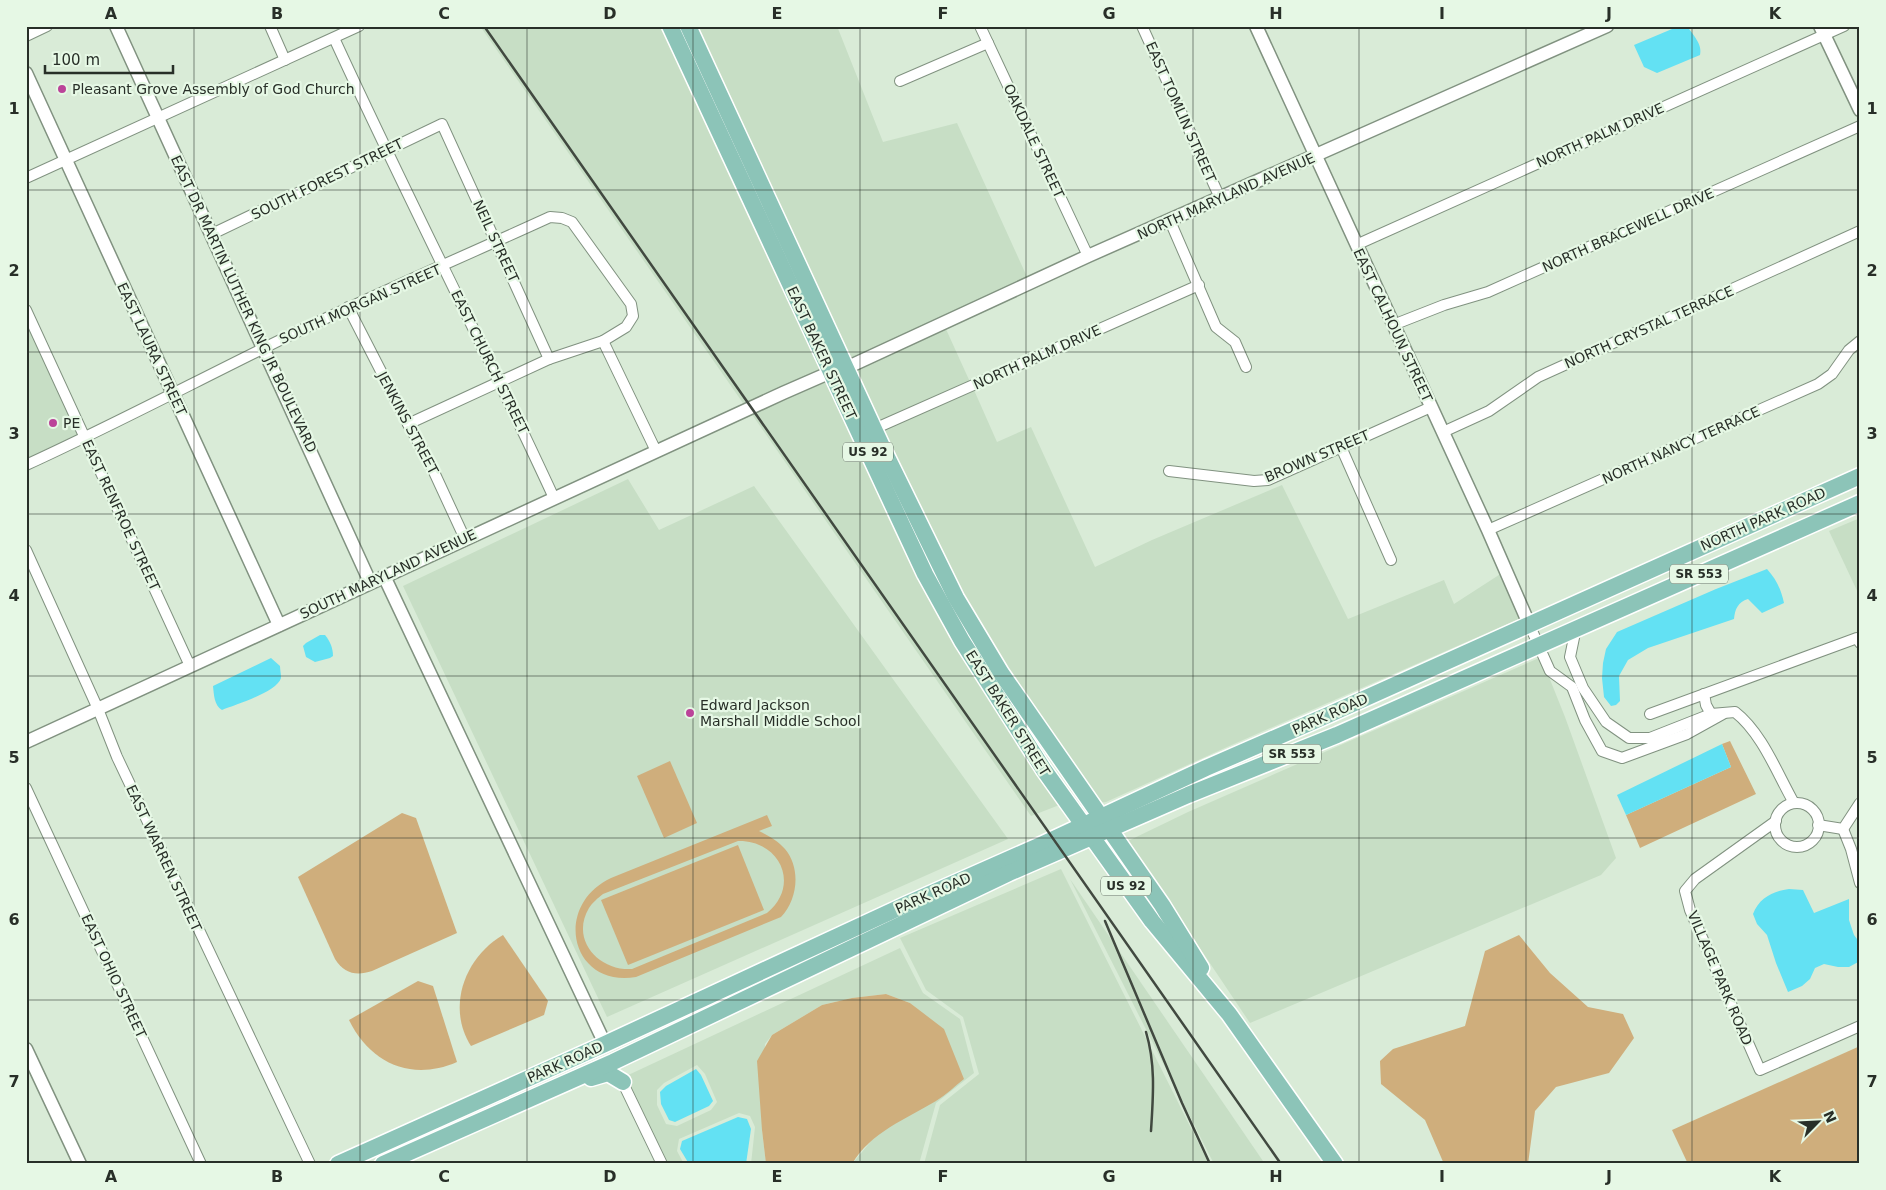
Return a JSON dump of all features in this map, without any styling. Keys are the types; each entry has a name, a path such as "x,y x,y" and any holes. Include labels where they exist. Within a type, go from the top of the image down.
{"main road":[{"name":"EAST BAKER STREET","path":"670,26 725,125 838,370 925,574 962,641 1002,702 1029,748 1096,826"},
{"name":"EAST BAKER STREET","path":"688,26 725,125"},
{"name":"EAST BAKER STREET","path":"838,370 874,429 936,558 975,632 1028,712 1096,826"},
{"name":"NORTH PARK ROAD","path":"1529,624 1860,476"},
{"name":"NORTH PARK ROAD","path":"1538,645 1860,502"},
{"name":"PARK ROAD","path":"383,1164 613,1062 1009,873 1206,768 1529,624"},
{"name":"PARK ROAD","path":"338,1164 605,1044 896,909 1096,826 1188,795 1337,735 1538,645"},
{"name":"US 92","path":"1096,826 1162,905 1229,1014 1335,1164"},
{"path":"613,1062 629,1040 683,1016 719,997 728,987"},
{"path":"498,1113 526,1094 597,1057 605,1044"},
{"path":"498,1113 526,1105 594,1076 608,1073 623,1082"}],"street":[{"path":"26,36 47,26"},
{"name":"EAST DR MARTIN LUTHER KING JR BOULEVARD","path":"116,26 370,582"},
{"path":"270,26 285,60"},
{"path":"26,178 359,26"},
{"name":"OAKDALE STREET","path":"980,26 1088,256"},
{"name":"EAST TOMLIN STREET","path":"1142,26 1220,198"},
{"name":"EAST CALHOUN STREET","path":"1256,26 1432,407 1529,624"},
{"name":"NORTH MARYLAND AVENUE","path":"752,408 1088,256 1607,26"},
{"name":"NORTH PALM DRIVE","path":"1356,244 1822,31 1844,26"},
{"path":"1822,31 1860,110"},
{"name":"EAST CHURCH STREET","path":"334,38 386,151 523,428 554,498"},
{"path":"900,81 988,43"},
{"name":"EAST LAURA STREET","path":"26,73 279,625"},
{"name":"SOUTH FOREST STREET","path":"212,234 442,124"},
{"name":"NEIL STREET","path":"442,124 549,359"},
{"name":"NORTH BRACEWELL DRIVE","path":"1393,325 1444,304 1488,292 1860,126"},
{"name":"SOUTH MORGAN STREET","path":"26,465 173,395 348,307 550,217 562,218 572,222 630,304 633,316 626,327 603,340"},
{"path":"1170,221 1216,327 1235,342 1246,367"},
{"name":"NORTH CRYSTAL TERRACE","path":"1443,432 1489,411 1538,377 1860,231"},
{"name":"NORTH PALM DRIVE","path":"874,429 1199,285"},
{"name":"JENKINS STREET","path":"348,307 428,459 465,539"},
{"name":"EAST RENFROE STREET","path":"26,310 190,666"},
{"path":"408,424 549,359 603,340 656,451"},
{"name":"NORTH NANCY TERRACE","path":"1488,530 1818,384 1832,374 1849,350 1860,341"},
{"name":"BROWN STREET","path":"1169,471 1254,482 1268,480 1432,407"},
{"name":"SOUTH MARYLAND AVENUE","path":"26,742 370,582 752,408"},
{"path":"1341,447 1391,560"},
{"name":"EAST WARREN STREET","path":"26,550 98,709 116,758 310,1164"},
{"path":"384,576 662,1164"},
{"path":"1529,624 1550,671 1576,685 1605,721 1629,738 1650,738 1711,714 1735,712 1745,720 1757,735 1794,803 1806,805 1816,815 1818,826 1816,835 1811,841 1798,846 1791,846 1780,838 1776,832 1776,821"},
{"path":"1576,628 1570,657 1585,720 1602,751 1622,758 1687,734 1709,724 1725,713"},
{"path":"1650,714 1857,638 1860,644"},
{"path":"1704,694 1706,705 1711,714"},
{"path":"1591,731 1605,721"},
{"path":"1645,738 1649,749"},
{"name":"EAST OHIO STREET","path":"26,788 201,1164"},
{"name":"VILLAGE PARK ROAD","path":"1794,803 1785,806 1780,811 1776,821 1695,879 1685,891 1690,910 1760,1070 1860,1026"},
{"path":"1843,829 1860,803"},
{"path":"1818,826 1843,829"},
{"path":"1843,829 1851,849 1860,883"},
{"path":"26,1049 80,1164"}],"shaded area":[{"path":"480,26 665,26 825,370 745,406"},
{"path":"693,26 837,26 883,142 957,123 1028,279 849,362"},
{"path":"26,310 85,437 26,465"},
{"path":"945,327 970,382 877,423 852,369"},
{"path":"828,378 876,479 1062,804 1031,816 751,413"},
{"path":"974,390 997,442 1031,427 1095,567 1152,540 1282,485 1348,619 1444,580 1454,604 1502,573 1521,618 1106,802 1098,803 980,630 881,431"},
{"name":"Edward Jackson Marshall Middle School","path":"628,479 659,530 754,486 1008,839 607,1017 403,586"},
{"path":"1860,518 1860,597 1829,531"},
{"path":"1539,658 1565,717 1616,858 1601,875 1250,1023 1128,841 1188,812"},
{"path":"1730,741 1756,794 1640,848 1626,815 1731,767 1722,744"},
{"path":"670,761 697,823 664,838 637,776"},
{"path":"402,813 416,818 457,933 372,971 356,973 347,971 335,959 298,877"},
{"path":"767,815 772,826 759,831 785,849 794,865 795,883 791,901 781,917 636,977 614,977 596,970 584,958 577,942 576,925 581,907 592,891 611,878","holes":["738,841 753,843 765,848 775,856 781,866 784,878 783,890 777,902 767,913 632,969 609,965 591,951 583,931 584,920 590,906 603,894"]},
{"path":"738,845 764,910 628,965 601,900"},
{"path":"1061,869 1209,1164 924,1164 940,1105 979,1074 963,1017 926,990 900,938"},
{"path":"1070,879 1265,1164 1214,1164"},
{"path":"503,935 548,1001 544,1015 471,1046 464,1031 460,1015 463,984 478,956"},
{"path":"1519,935 1550,973 1588,1007 1623,1014 1634,1038 1609,1073 1556,1087 1535,1111 1528,1164 1444,1164 1425,1120 1381,1084 1380,1061 1393,1049 1465,1026 1485,951"},
{"path":"900,948 923,993 960,1019 974,1073 936,1103 919,1164 852,1164 877,1134 937,1100 924,1015 910,1003 886,994 852,998 822,1005 772,1035 765,1044 762,1130 766,1164 751,1164 755,1127 750,1116 739,1113 679,1139 677,1151 684,1164 658,1164 649,1149 624,1088 624,1077","holes":["697,1065 705,1074 717,1102 711,1110 677,1126 666,1124 657,1105 657,1090 664,1083"]},
{"path":"418,981 433,986 457,1062 440,1068 424,1070 408,1069 394,1065 368,1048 349,1020"},
{"path":"886,994 910,1003 944,1029 964,1079 940,1099 901,1120 879,1135 869,1143 852,1164 766,1164 757,1061 772,1035 822,1005 852,998"},
{"path":"1860,1046 1860,1164 1688,1164 1672,1130"}],"water":[{"path":"1687,26 1699,43 1700,55 1657,73 1644,67 1634,45 1672,29"},
{"path":"1767,569 1778,584 1784,603 1762,613 1748,599 1738,606 1734,619 1648,648 1628,660 1619,676 1620,701 1616,705 1611,706 1604,697 1603,663 1606,649 1617,632"},
{"path":"320,635 325,635 332,647 333,656 315,662 306,657 303,646"},
{"path":"271,658 280,666 281,678 278,683 255,697 222,710 219,708 215,700 213,686"},
{"path":"1722,744 1731,767 1626,815 1617,795"},
{"path":"1789,889 1803,890 1814,913 1849,899 1849,920 1854,935 1860,943 1860,961 1849,967 1824,964 1815,968 1810,979 1802,986 1788,992 1767,935 1757,924 1753,914 1767,896"},
{"path":"696,1069 701,1075 713,1101 709,1106 675,1122 669,1120 661,1104 660,1092 666,1086"},
{"path":"738,1117 747,1119 751,1129 746,1164 689,1164 680,1149 682,1141"}],"railway":[{"path":"484,26 1281,1164"},
{"path":"1105,921 1182,1103 1210,1164"},
{"path":"1146,1032 1153,1069 1151,1131"}],"place":[{"name":"Pleasant Grove Assembly of God Church","path":"62,89"},
{"name":"PE","path":"53,423"},
{"name":"Edward Jackson Marshall Middle School","path":"690,713"}]}
